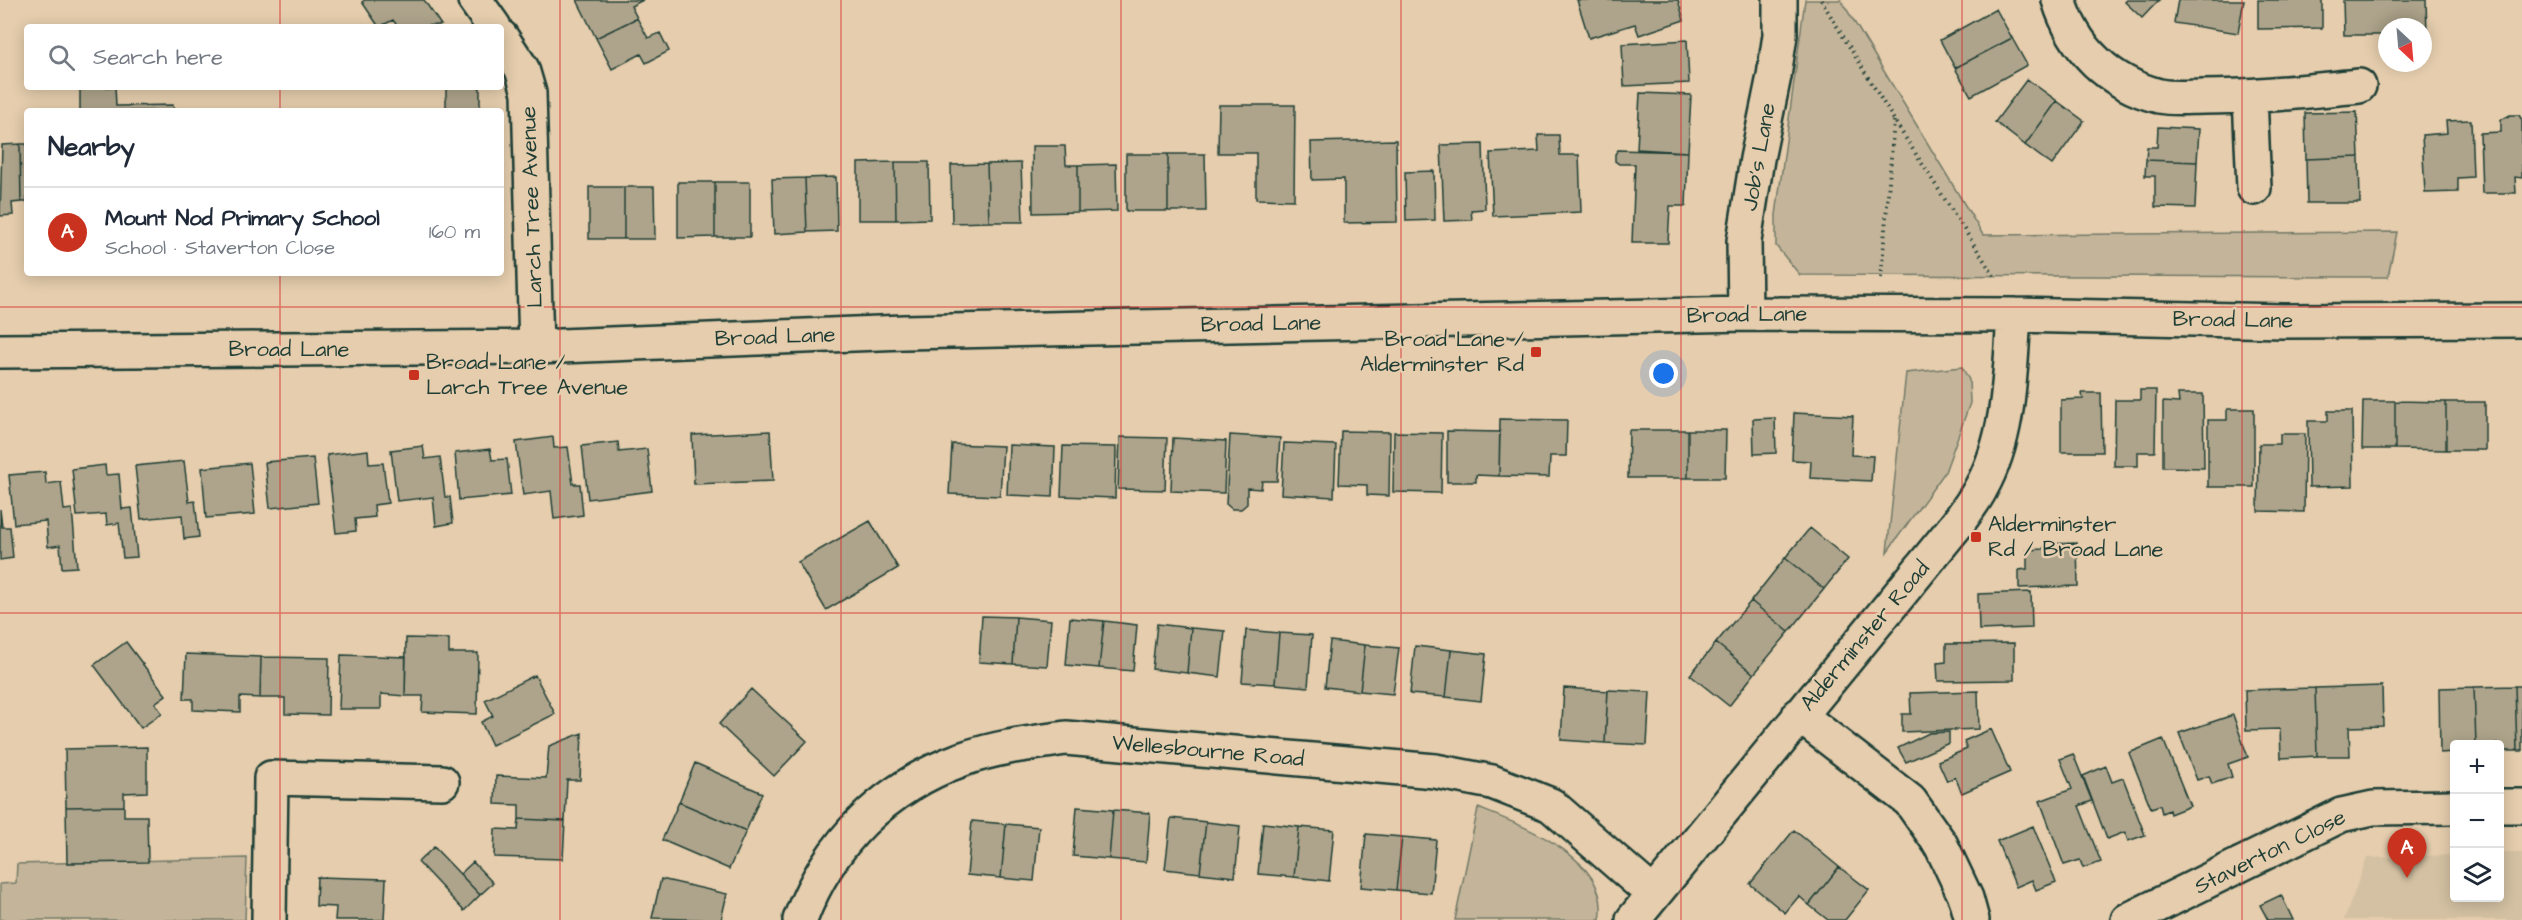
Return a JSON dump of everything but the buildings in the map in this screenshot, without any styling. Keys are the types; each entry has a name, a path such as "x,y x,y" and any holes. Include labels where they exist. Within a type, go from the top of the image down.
{"street":[{"path":"475,0 492,24"},
{"name":"Job's Lane","path":"1745,314 1744,241 1776,66 1780,35 1780,0"},
{"path":"2059,0 2075,39 2096,65 2126,84 2161,97 2250,97 2359,86"},
{"name":"Larch Tree Avenue","path":"504,42 522,69 529,93 536,347"},
{"path":"2250,97 2254,188"},
{"name":"Broad Lane","path":"0,351 536,347 904,332 1745,314 2014,315 2283,321 2522,320"},
{"name":"Alderminster Road","path":"1633,920 1958,523 1982,487 1996,452 2009,399 2014,315"},
{"path":"1799,715 1910,801 1941,845 1966,898 1972,920"},
{"name":"Wellesbourne Road","path":"800,920 818,877 839,845 875,809 915,780 964,759 1013,746 1066,738 1434,771 1492,782 1551,805 1653,894"},
{"path":"269,920 271,778 442,782"},
{"path":"2504,806 2522,806"},
{"name":"Staverton Close","path":"2128,920 2341,815 2373,808 2450,807"}],"path":[{"path":"1821,0 1894,120 2002,287 2014,315"},
{"path":"1880,314 1894,120"}],"shaded area":[{"path":"1805,0 1841,0 1983,235 2397,232 2388,277 1800,275 1776,246 1776,215"},
{"path":"1962,367 1969,380 1970,403 1945,472 1887,552 1906,373"},
{"path":"1478,808 1540,835 1579,862 1592,879 1600,898 1600,920 1455,920"},
{"path":"2504,853 2522,853 2522,920 2344,920 2367,858 2450,855 2450,902 2504,902"},
{"path":"247,858 245,920 0,920 0,884 16,883 17,864"}],"place":[{"name":"Broad Lane / Alderminster Rd","path":"1536,352"},
{"name":"Broad Lane / Larch Tree Avenue","path":"414,375"},
{"name":"Alderminster Rd / Broad Lane","path":"1976,537"},
{"name":"Mount Nod Primary School","path":"2407,878"}]}
